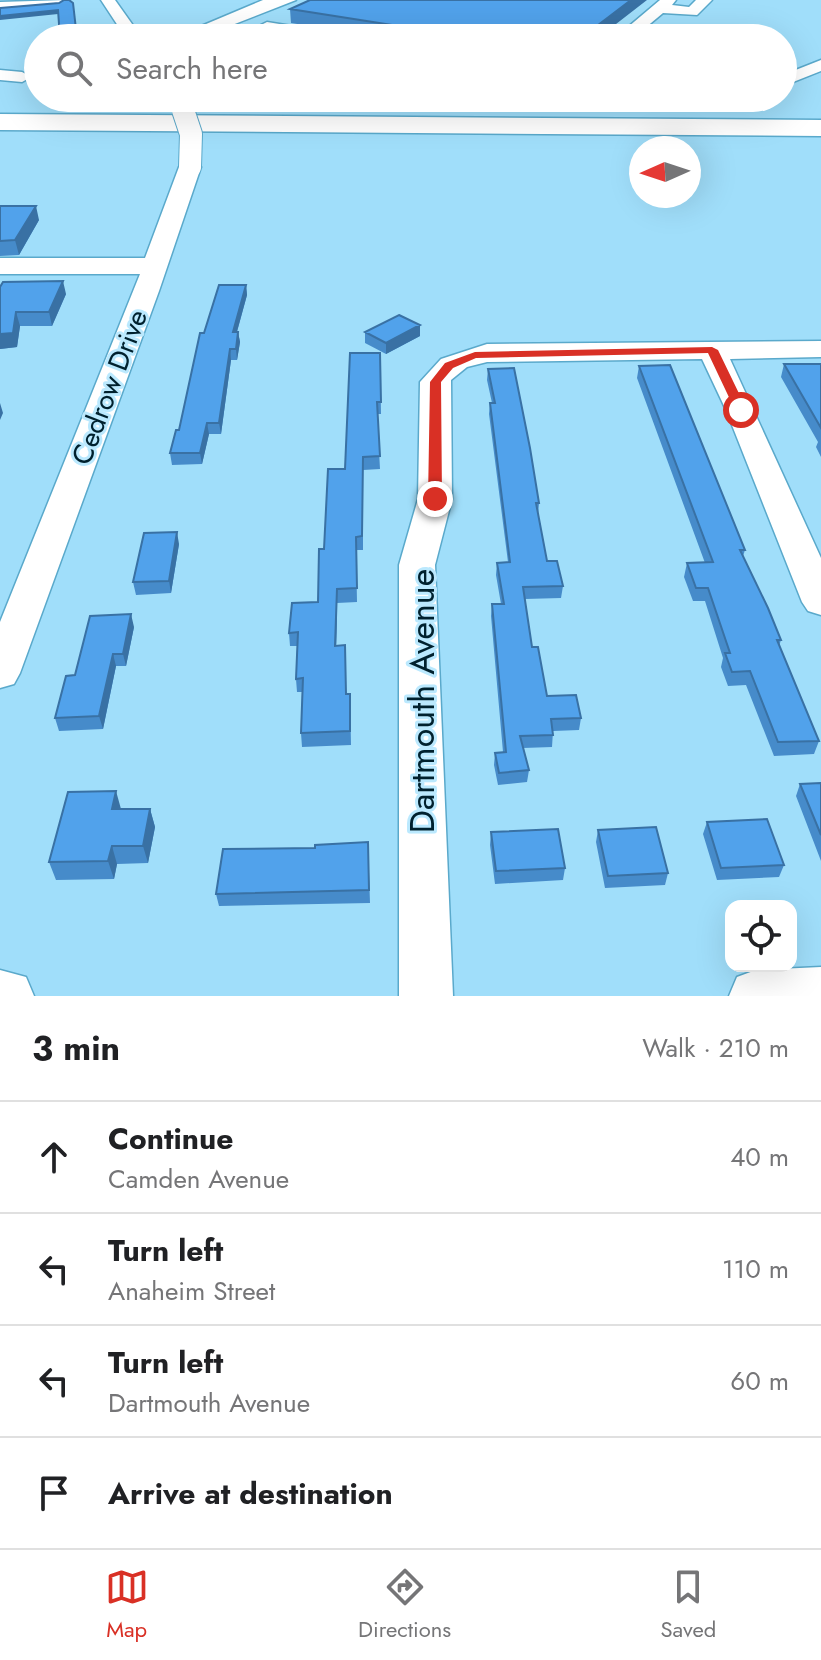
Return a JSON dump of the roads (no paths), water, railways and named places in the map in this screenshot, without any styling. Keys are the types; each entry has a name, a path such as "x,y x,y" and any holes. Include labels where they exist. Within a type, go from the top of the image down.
{"highway":[{"path":"0,122 821,128"},
{"path":"0,148 516,151"},
{"path":"563,152 594,152"},
{"path":"701,153 821,154"}],"street":[{"path":"0,6 59,0"},
{"path":"108,0 124,24"},
{"path":"219,24 269,3 289,0"},
{"path":"640,24 665,4 692,12 705,0"},
{"path":"797,75 821,65"},
{"path":"0,75 22,77"},
{"name":"Cedrow Drive","path":"0,673 190,167 191,134 182,112"},
{"path":"0,266 155,266"},
{"path":"821,349 712,350 741,410 821,602"},
{"name":"Dartmouth Avenue","path":"426,996 417,565 435,499 435,382 449,365 487,353 712,350"},
{"path":"756,996 821,993"},
{"path":"0,996 7,996"}]}
